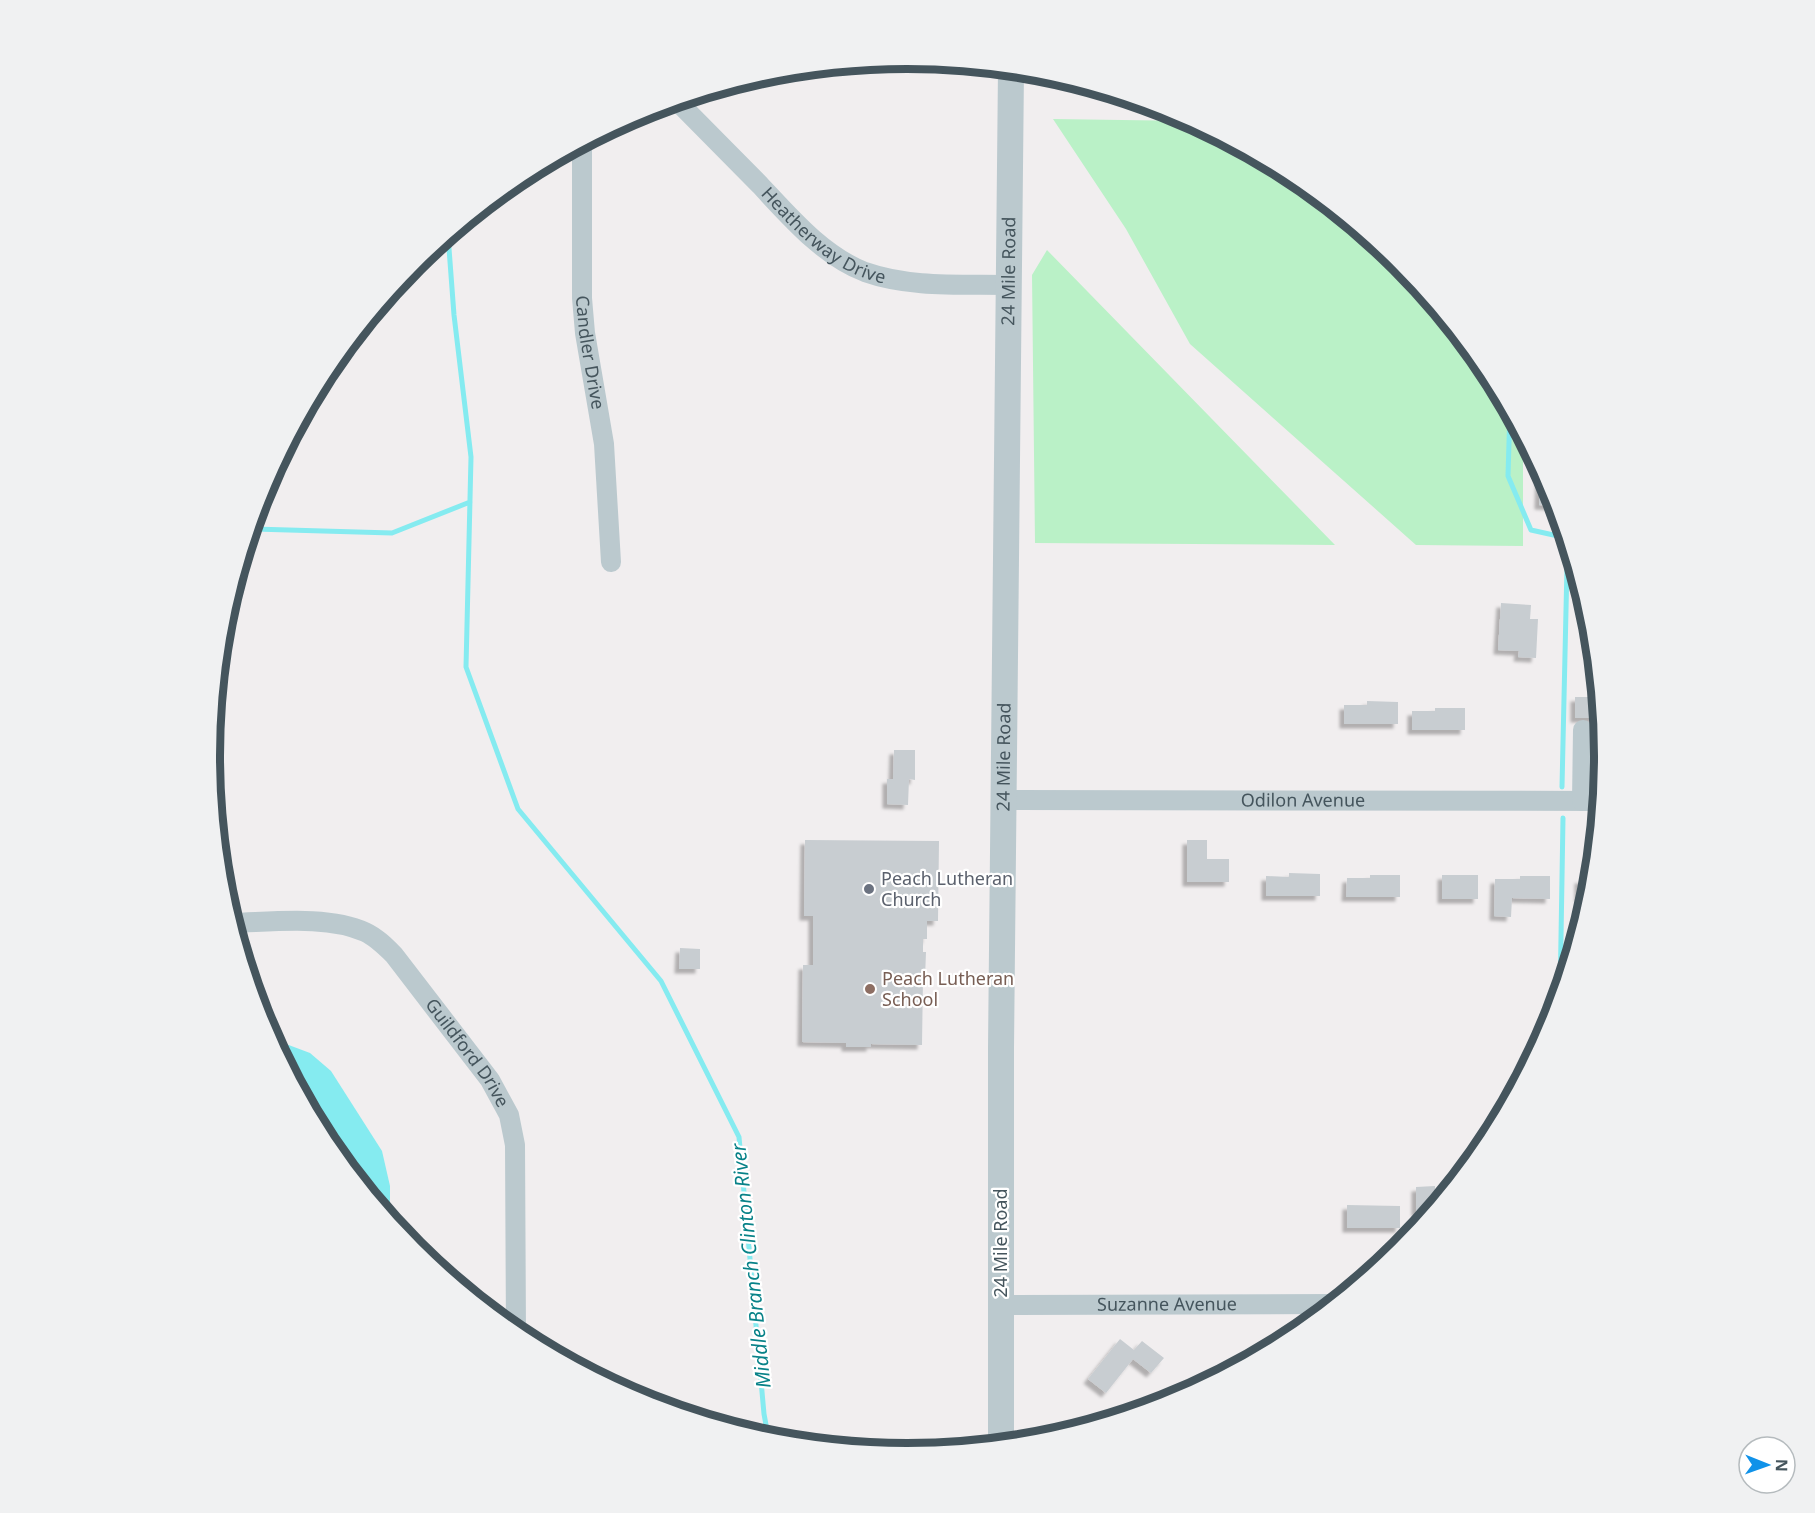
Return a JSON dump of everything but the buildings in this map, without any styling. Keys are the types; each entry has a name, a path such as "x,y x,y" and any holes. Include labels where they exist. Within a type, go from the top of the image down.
{"street":[{"name":"24 Mile Road","path":"1002,1437 1001,1305 1011,77"},
{"name":"Heatherway Drive","path":"683,106 800,227 851,266 874,275 921,283 1010,285"},
{"name":"Candler Drive","path":"582,151 582,298 585,333 604,444 611,562"},
{"path":"1583,730 1592,801"},
{"name":"Odilon Avenue","path":"1005,800 1592,801"},
{"name":"Guildford Drive","path":"240,923 316,922 352,927 366,932 394,955 490,1080 509,1115 515,1145 516,1321"},
{"name":"Suzanne Avenue","path":"1001,1305 1323,1304"}],"green space":[{"path":"1053,119 1170,121 1251,161 1326,211 1394,270 1424,303 1453,338 1503,413 1523,450 1523,546 1416,545 1190,344 1126,229"},
{"path":"1047,250 1335,545 1035,543 1032,275"}],"water":[{"path":"283,1045 310,1053 331,1071 382,1151 390,1186 390,1209 336,1138 312,1100"}],"waterway":[{"name":"Middle Branch Clinton River","path":"449,245 454,315 471,457 466,667 518,809 661,981 739,1137 767,1430"},
{"path":"1510,425 1508,476 1531,530 1559,536"},
{"path":"259,529 392,533 470,502"},
{"path":"1562,787 1568,565"},
{"path":"1560,972 1563,818"}],"place":[{"name":"Peach Lutheran Church","path":"869,889"},
{"name":"Peach Lutheran School","path":"870,989"}]}
